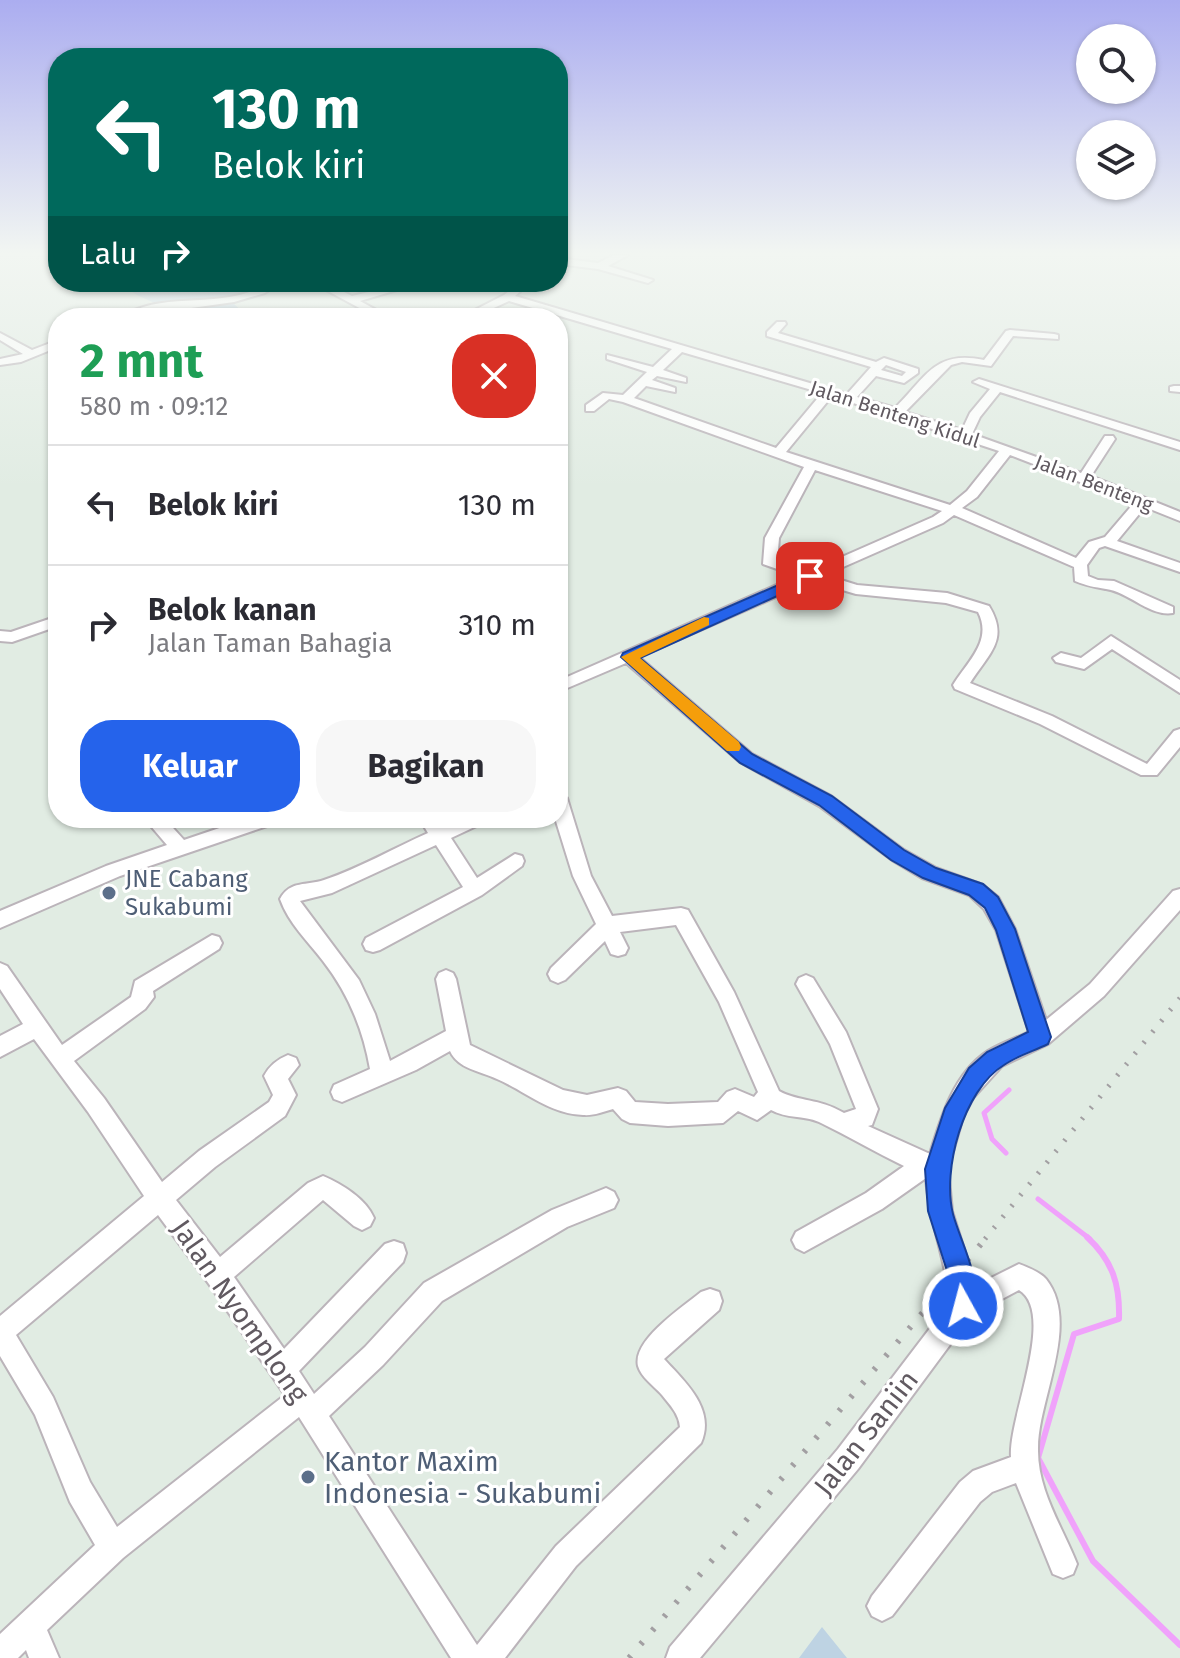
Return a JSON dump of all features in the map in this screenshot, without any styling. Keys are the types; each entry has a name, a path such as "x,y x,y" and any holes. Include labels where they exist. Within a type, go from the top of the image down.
{"street":[{"name":"Jalan Benteng Kidul","path":"627,332 1007,450"},
{"path":"773,332 845,356 882,363 849,399"},
{"path":"803,343 815,332"},
{"path":"896,414 947,362 962,359 987,364 1010,333 1054,337"},
{"path":"0,336 32,354"},
{"path":"845,356 857,343"},
{"path":"0,362 48,347"},
{"path":"626,399 679,348"},
{"path":"611,357 682,380"},
{"path":"643,381 671,390"},
{"path":"979,382 1180,446"},
{"path":"965,436 974,416 997,388"},
{"path":"778,453 829,393"},
{"path":"590,408 607,395 626,399 811,465 954,509 1031,546 1079,563"},
{"path":"1084,478 1109,439"},
{"path":"568,683 938,520 987,479 1007,450"},
{"name":"Jalan Benteng","path":"1007,450 1180,517"},
{"path":"811,465 772,538 768,561 772,565 856,589 947,598 984,609 992,630 991,641 962,686 1046,720 1147,771 1151,771 1180,735"},
{"path":"1107,542 1143,501"},
{"path":"1079,563 1094,545 1107,542 1180,568"},
{"path":"1079,563 1083,579 1096,585 1109,584 1168,610"},
{"path":"0,636 12,637 48,624"},
{"path":"1061,658 1084,664 1111,641 1180,688"},
{"path":"629,657 746,758 825,801 898,855 929,873 976,890 991,903 1005,929 1041,1037"},
{"path":"162,828 182,850"},
{"path":"0,920 113,871 241,828"},
{"path":"435,828 475,890"},
{"path":"382,1075 378,1048 365,1012 334,959 290,899 297,892 325,888 457,828"},
{"path":"567,828 582,876 618,948"},
{"path":"373,944 475,890 515,861"},
{"path":"1063,1564 1034,1504 1025,1466 1025,1427 1048,1324 1045,1305 1031,1282 1019,1276 963,1306 959,1271 940,1211 932,1167 953,1115 977,1075 994,1059 1041,1037 1097,990 1180,897"},
{"path":"558,974 608,925 681,916 727,998 771,1098 787,1107 814,1109 932,1167"},
{"path":"59,1059 138,1003 144,997 142,987 212,943"},
{"path":"446,979 460,1050 472,1061 511,1075 539,1092 566,1102 598,1106 618,1098 630,1112 698,1114 723,1112 735,1099 757,1109 771,1098"},
{"path":"806,984 839,1039 867,1109 864,1117 843,1124"},
{"name":"Jalan Nyomplong","path":"4,985 96,1105 218,1275 307,1406 468,1658"},
{"path":"0,1047 37,1027"},
{"path":"342,1092 456,1036"},
{"path":"113,1548 80,1492 44,1406 0,1332 160,1197 277,1109 285,1095 275,1076 288,1065"},
{"path":"804,1240 932,1167"},
{"path":"218,1275 323,1188 362,1218"},
{"path":"0,1654 113,1548 374,1356 433,1292 560,1218 606,1200"},
{"path":"282,1370 394,1253"},
{"path":"486,1658 566,1556 692,1434 695,1427 692,1415 649,1358 652,1351 710,1301"},
{"name":"Jalan Saniin","path":"681,1658 848,1459 963,1306"},
{"path":"882,1606 970,1492 983,1481 1025,1466"},
{"path":"31,1628 44,1658"}],"shaded area":[{"path":"822,1627 847,1658 799,1658"}],"waterway":[{"path":"1006,1153 992,1139 984,1113 1009,1090"},
{"path":"1038,1199 1090,1239"},
{"path":"1087,1237 1103,1255 1113,1274 1119,1319 1074,1334 1038,1458 1093,1561 1180,1645"}],"railway":[{"path":"985,1239 1180,998"},
{"path":"629,1658 987,1237"}],"slow traffic":[{"path":"704,622 629,657 733,747"}],"place":[{"name":"JNE Cabang Sukabumi","path":"109,893"},
{"name":"Kantor Maxim Indonesia - Sukabumi","path":"308,1477"}],"route":[{"path":"810,576 629,657 746,758 825,801 898,855 929,873 976,890 991,903 1005,929 1041,1037 994,1059 977,1075 953,1115 937,1169 940,1211 959,1271 963,1306"}]}
